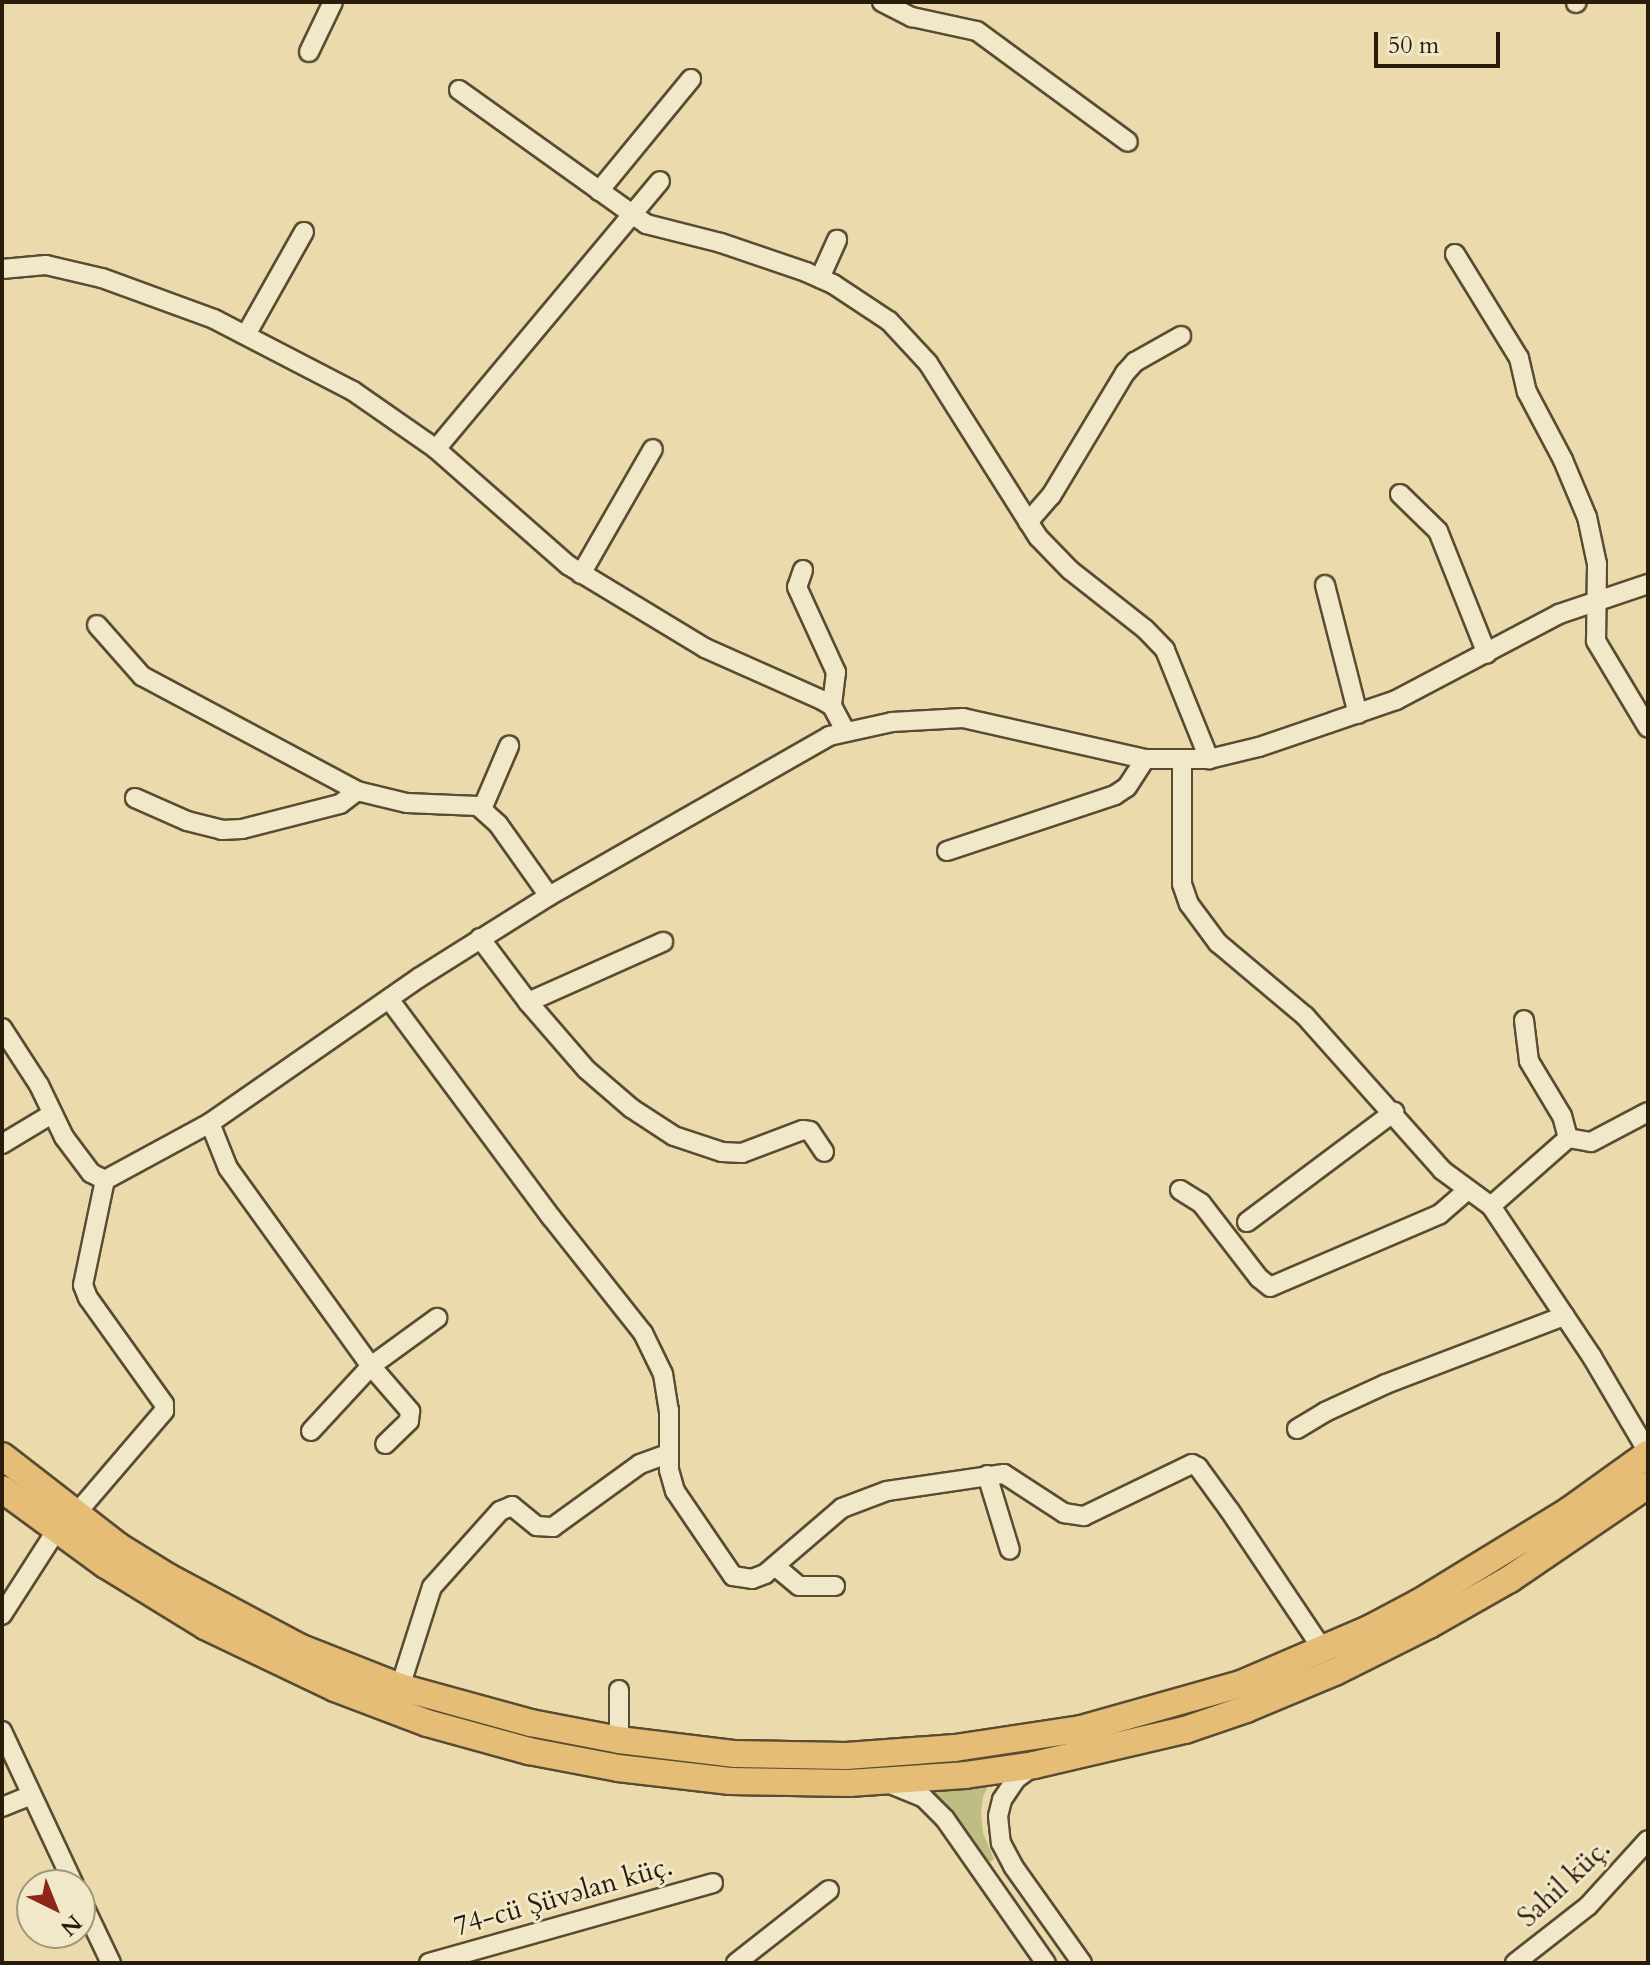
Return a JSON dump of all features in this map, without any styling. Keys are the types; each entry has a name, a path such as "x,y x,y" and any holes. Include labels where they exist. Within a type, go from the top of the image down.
{"main road":[{"path":"2,1489 118,1546 217,1605 311,1652 400,1687 531,1723 619,1740 751,1754 883,1755 955,1748 1081,1729 1241,1684 1323,1650 1420,1602 1499,1556 1648,1453"},
{"path":"2,1456 66,1523 155,1597 205,1626 335,1688 427,1723 529,1751 618,1768 730,1781 884,1782 1034,1765 1185,1730 1335,1672 1429,1625 1510,1579 1648,1485"}],"street":[{"path":"309,52 333,2"},
{"path":"882,2 912,17 977,31 1128,142"},
{"path":"599,191 691,79"},
{"path":"459,90 631,215 660,229 721,243 820,278 889,321 915,347 1028,522 1062,562 1145,629 1165,650 1209,759"},
{"path":"436,449 660,181"},
{"path":"247,333 304,232"},
{"path":"820,278 837,240"},
{"path":"1455,254 1519,358 1527,392 1563,460 1587,517 1597,564 1596,641 1648,728"},
{"path":"2,269 29,265 67,269 247,333 353,391 436,449 581,574 705,648 832,706"},
{"path":"1028,522 1051,496 1125,373 1135,362 1181,336"},
{"path":"581,574 653,449"},
{"path":"1400,494 1438,531 1487,654"},
{"path":"803,570 797,587 836,672 832,706 845,730"},
{"path":"2,1615 66,1523 164,1411 164,1404 88,1298 83,1285 105,1180 210,1123 480,938 808,746 845,730 892,722 963,718 1145,759 1209,759 1259,747 1358,714 1434,682 1540,623 1648,584"},
{"path":"1325,585 1358,714"},
{"path":"97,625 142,676 357,791 407,803 468,805 482,809 498,824 549,896"},
{"path":"482,809 509,746"},
{"path":"947,851 1115,795 1127,787 1145,759"},
{"path":"1182,761 1182,884 1189,904 1210,935 1305,1016 1394,1112 1442,1170 1491,1206 1564,1316 1648,1453"},
{"path":"135,798 187,821 222,830 242,829 340,804 357,791"},
{"path":"480,938 528,1002 587,1070 631,1108 674,1136 722,1152 742,1153 803,1130 810,1131 824,1152"},
{"path":"528,1002 663,942"},
{"path":"389,999 498,1148 643,1333 663,1374 669,1410 668,1454 675,1491 723,1566 742,1579 765,1574 828,1518 856,1501 887,1491 987,1475 1013,1477 1064,1513 1084,1516 1114,1504 1185,1466 1198,1467 1323,1650"},
{"path":"1524,1020 1529,1061 1562,1116 1568,1138"},
{"path":"2,1028 39,1085 52,1114 84,1165 105,1180"},
{"path":"1247,1222 1394,1112"},
{"path":"1568,1138 1591,1142 1648,1112"},
{"path":"2,1144 52,1114"},
{"path":"210,1123 228,1168 371,1366 411,1416 385,1444"},
{"path":"1491,1206 1568,1138"},
{"path":"1180,1190 1201,1203 1259,1278 1270,1287 1440,1214 1468,1190"},
{"path":"1297,1429 1325,1412 1386,1384 1564,1316"},
{"path":"311,1431 371,1366 437,1318"},
{"path":"400,1687 432,1587 500,1511 512,1506 537,1526 553,1527 640,1464 668,1454"},
{"path":"987,1475 1010,1550"},
{"path":"775,1566 799,1586 835,1586"},
{"path":"619,1690 619,1740"},
{"path":"2,1731 66,1869"},
{"path":"1034,1765 1016,1779 1002,1800 998,1816 1001,1843 1013,1866 1082,1963"},
{"path":"884,1782 923,1797 945,1819 1046,1963"},
{"path":"2,1807 31,1795"},
{"name":"Sahil küç.","path":"1515,1963 1588,1906 1648,1840"},
{"name":"74-cü Şüvəlan küç.","path":"429,1963 713,1883"},
{"path":"736,1963 829,1890"},
{"path":"96,1932 111,1963"}],"shaded area":[{"path":"990,1782 983,1797 981,1814 983,1833 994,1859 990,1862 931,1790"}]}
